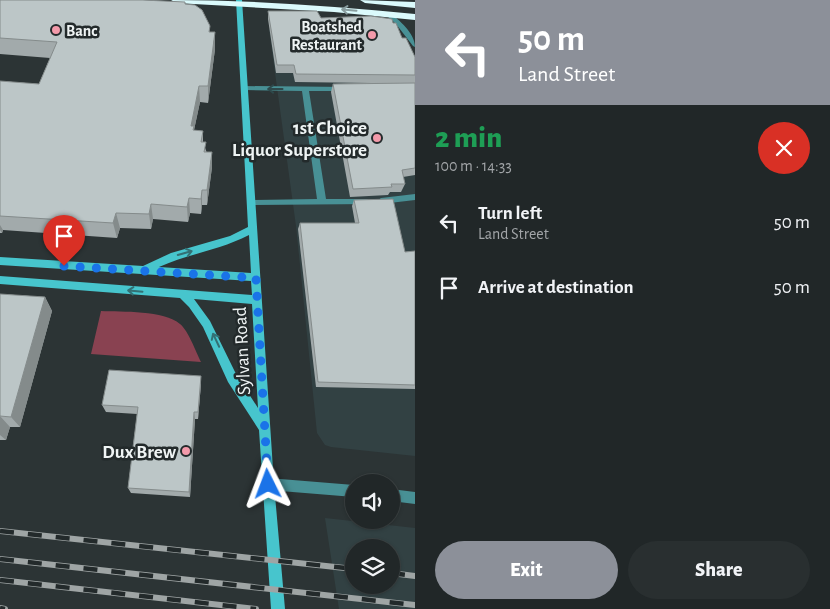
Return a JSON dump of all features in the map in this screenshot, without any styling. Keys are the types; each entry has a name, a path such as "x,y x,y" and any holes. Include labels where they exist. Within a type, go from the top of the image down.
{"highway":[{"path":"176,0 239,2 415,16"},
{"path":"365,0 415,5"}],"main road":[{"name":"Sylvan Road","path":"239,2 264,428 278,609"},
{"path":"140,271 174,256 233,239 253,229"},
{"path":"0,261 256,278"},
{"path":"0,280 257,300"},
{"path":"183,295 194,304 206,320 232,378 264,428"}],"street":[{"path":"387,13 398,23 415,45"},
{"path":"245,88 353,88"},
{"path":"305,89 322,202"},
{"path":"252,203 380,201 415,197"},
{"path":"268,484 345,490"},
{"path":"400,496 415,498"}],"shaded area":[{"path":"269,29 415,63 415,456 331,447 325,445 317,433 296,226"},
{"path":"101,311 154,314 173,319 186,331 201,362 91,354"},
{"path":"325,518 345,520 345,529 400,529 400,526 415,528 415,609 339,609"}],"building":[{"path":"0,0 143,0 185,2 185,4 195,5 202,10 210,26 209,32 215,32 208,86 199,86 191,126 194,126 193,130 203,131 201,142 206,142 204,152 212,152 207,190 202,190 201,199 189,198 187,207 151,204 149,214 116,213 113,223 0,216 0,81 39,84 57,42 0,38"},
{"path":"268,11 317,11 321,18 371,16 392,19 393,23 396,23 402,38 406,38 415,57 415,75 296,74 294,65 277,65"},
{"name":"1st Choice Liquor Superstore","path":"415,83 415,168 402,170 405,184 391,184 392,187 353,189 333,84"},
{"path":"393,199 405,252 415,251 415,385 318,382 300,223 359,223 354,200"},
{"path":"0,294 45,297 11,417 0,416"},
{"path":"109,370 201,376 198,412 194,412 189,492 128,488 138,407 102,405"}],"railway":[{"path":"0,531 345,568"},
{"path":"0,559 415,605"},
{"path":"400,574 415,576"},
{"path":"0,580 256,609"},
{"path":"0,608 5,609"}],"place":[{"name":"Banc","path":"56,30"},
{"name":"Boatshed Restaurant","path":"372,35"},
{"name":"1st Choice Liquor Superstore","path":"377,138"},
{"name":"Dux Brew","path":"186,451"}],"route":[{"path":"64,266 256,278 268,484"}]}
